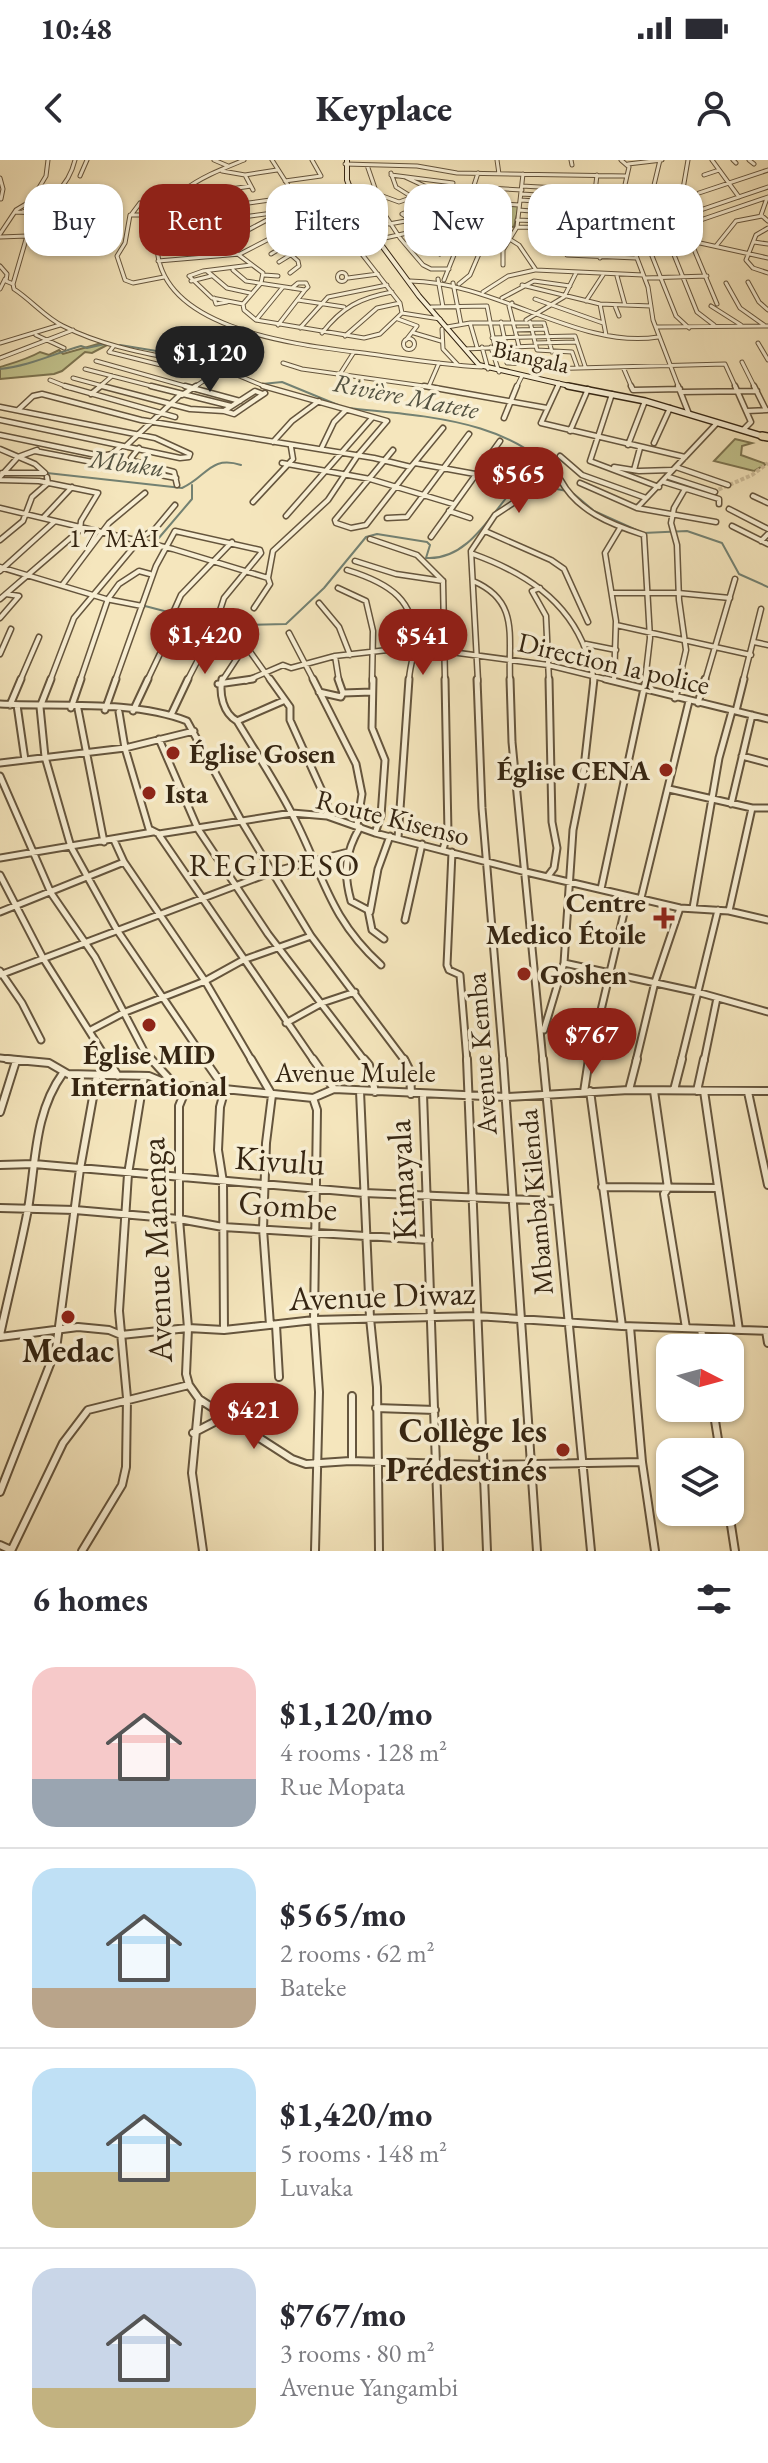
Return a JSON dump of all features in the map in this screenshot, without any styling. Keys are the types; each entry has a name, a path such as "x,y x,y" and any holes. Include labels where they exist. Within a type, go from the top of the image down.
{"street":[{"path":"0,235 15,212 31,201 46,176 48,160"},
{"path":"15,212 50,201 72,172 75,160"},
{"path":"80,176 87,160"},
{"path":"213,160 228,166"},
{"path":"189,184 244,160"},
{"path":"272,160 287,184"},
{"path":"285,181 321,176 312,160"},
{"path":"497,160 499,174"},
{"path":"621,160 628,164 661,160 655,184"},
{"path":"684,184 688,160"},
{"path":"712,160 739,197"},
{"path":"749,160 754,164"},
{"path":"346,162 422,166 457,173 626,176"},
{"name":"Biangala","path":"346,162 343,172 347,184"},
{"path":"624,184 628,164"},
{"path":"367,165 374,184"},
{"path":"389,165 396,187 404,192"},
{"path":"221,170 246,177 250,184"},
{"path":"234,184 246,177 277,170"},
{"path":"704,175 719,170"},
{"path":"703,192 768,170"},
{"path":"391,175 453,183 457,173"},
{"path":"473,184 478,173"},
{"path":"512,238 517,227 523,174"},
{"path":"400,175 420,184"},
{"path":"594,184 597,175"},
{"path":"1,181 1,199"},
{"path":"703,209 768,187"},
{"path":"512,189 528,191"},
{"path":"522,190 528,190"},
{"path":"703,219 768,197"},
{"path":"762,216 768,197"},
{"path":"139,204 130,215 124,245 117,256 119,269 125,280 133,283 164,277"},
{"path":"512,204 528,205"},
{"path":"520,205 528,206"},
{"path":"130,215 139,215"},
{"path":"762,216 768,221"},
{"path":"716,246 736,221 762,216"},
{"path":"517,220 528,220"},
{"path":"404,221 389,224 404,242"},
{"path":"517,227 528,227"},
{"path":"768,228 759,232 746,260 749,265 768,273"},
{"path":"388,237 404,234"},
{"path":"0,235 27,236 18,257 14,289 60,325 103,340 113,347 137,349 175,361 221,369 387,421 358,455 328,500 273,551 268,578 270,584 254,608"},
{"path":"512,241 519,245 536,270"},
{"path":"754,242 768,244"},
{"path":"703,243 768,258"},
{"name":"Biangala","path":"388,254 444,328 485,368 645,401 766,437"},
{"path":"158,256 164,277 181,298 232,325 299,344 485,368 470,323"},
{"path":"158,261 217,256"},
{"path":"242,256 264,275 278,276"},
{"path":"279,262 288,256"},
{"path":"290,256 299,264 290,273"},
{"path":"364,256 400,303 402,313"},
{"path":"417,256 428,268 449,269"},
{"path":"443,307 441,280 454,256"},
{"path":"459,284 469,277 478,256"},
{"path":"503,256 503,265"},
{"path":"582,256 636,258 644,277 653,320 689,414"},
{"path":"652,256 676,316 689,328"},
{"path":"674,256 698,313 714,326"},
{"path":"698,256 717,304"},
{"path":"243,304 228,301 216,304 214,298 191,281 190,275 232,270 252,264"},
{"path":"0,266 6,281 13,284"},
{"path":"232,270 244,280 261,283 292,288 298,283 306,283 308,287 278,325"},
{"path":"480,292 508,276 536,270 661,278 707,276"},
{"path":"207,271 229,289 251,293"},
{"path":"528,321 564,297 576,273"},
{"path":"362,297 350,278 378,274"},
{"path":"191,281 212,275"},
{"path":"264,275 243,304 244,310 256,320 345,337 376,336 402,313"},
{"path":"586,301 603,275"},
{"path":"617,276 625,305"},
{"path":"0,289 6,278"},
{"path":"410,281 453,282 606,335 640,340 659,337"},
{"path":"501,299 522,285 537,281 570,286"},
{"path":"453,282 461,324"},
{"path":"748,282 759,302 768,310"},
{"path":"726,283 740,308 766,326"},
{"path":"3,284 13,284"},
{"path":"299,329 321,303 332,296 387,285"},
{"path":"522,285 600,304 651,306"},
{"path":"256,320 284,287"},
{"path":"322,333 344,307 362,297 392,292"},
{"path":"480,292 480,306"},
{"path":"535,299 603,323"},
{"path":"298,300 344,307"},
{"path":"759,302 768,301"},
{"path":"345,337 377,308 400,303"},
{"path":"512,303 509,306 519,346"},
{"path":"600,304 606,335"},
{"path":"431,307 487,306 499,372"},
{"path":"615,306 619,316"},
{"path":"711,306 741,326"},
{"path":"402,313 440,319"},
{"path":"397,319 418,328 406,340"},
{"path":"528,321 538,351 572,353 577,366"},
{"path":"501,322 507,363 533,364 541,369 725,364 743,410 767,410 742,362"},
{"path":"458,366 443,349 441,341 444,328 461,324 544,323 552,352"},
{"path":"0,343 60,325"},
{"path":"657,327 766,326"},
{"path":"515,330 546,329"},
{"path":"0,358 74,330"},
{"path":"413,333 441,341"},
{"path":"36,334 64,348"},
{"path":"563,336 567,352"},
{"path":"492,338 575,336 585,366"},
{"path":"465,349 577,342"},
{"path":"758,343 768,360"},
{"path":"113,347 109,352 209,377"},
{"path":"340,374 354,352"},
{"path":"96,361 241,401"},
{"path":"283,363 302,369 429,386 547,408"},
{"path":"429,386 439,363"},
{"path":"504,418 520,376 515,365"},
{"path":"623,367 633,390 757,391"},
{"path":"85,369 232,406"},
{"path":"0,435 101,456 112,454 170,403 221,369"},
{"path":"91,394 113,376"},
{"path":"73,378 190,409 234,414 272,387"},
{"path":"50,380 175,417"},
{"path":"559,383 541,423 685,457"},
{"path":"570,431 588,389"},
{"path":"224,411 255,391 263,394"},
{"path":"18,410 33,396 42,394 150,422 291,447 475,474"},
{"path":"612,394 590,461 659,487"},
{"path":"273,443 292,421 319,401"},
{"path":"628,445 645,401"},
{"path":"0,407 155,438 190,454 189,457 180,458 140,447 0,420"},
{"path":"654,443 670,408"},
{"path":"190,409 193,415"},
{"path":"321,449 334,422 346,410"},
{"path":"743,430 751,422 747,411"},
{"path":"286,516 373,418"},
{"path":"0,435 15,423"},
{"path":"637,508 717,423"},
{"path":"393,450 335,520 336,523 351,528 366,525 443,428"},
{"path":"387,518 407,517 469,434"},
{"path":"124,445 142,445 155,438"},
{"path":"431,537 500,441"},
{"path":"1,475 18,457 44,445"},
{"path":"140,447 131,458 133,461 174,472 177,485"},
{"path":"253,502 289,465 293,459 291,447"},
{"path":"634,470 640,448"},
{"path":"0,449 35,464 47,478"},
{"path":"35,451 176,478"},
{"path":"560,456 582,475 646,498"},
{"path":"282,463 345,473 453,504"},
{"path":"605,467 674,469 728,485"},
{"path":"0,599 81,528 82,518 98,492 47,478 1,475"},
{"path":"1,475 47,478"},
{"path":"669,477 715,492"},
{"path":"0,540 26,515 32,497 47,478"},
{"path":"542,1035 564,963 573,830 582,785 594,675 585,644 572,621 541,588 511,568 473,554 471,549 495,515 533,490 537,482 560,479 566,494 620,528 646,537 646,593 652,633 645,691 624,771 601,889"},
{"path":"664,482 719,499 719,504"},
{"path":"580,483 637,508 716,522"},
{"path":"42,518 73,487"},
{"path":"675,698 686,650 678,593 678,553 671,531 672,515 685,489"},
{"path":"63,584 100,532 123,507 145,493"},
{"path":"753,496 768,503"},
{"path":"175,505 91,594 74,618 40,707 45,757 71,847 117,930 225,1089 220,1107 218,1150 223,1182 224,1330"},
{"path":"1,509 163,548 268,578"},
{"path":"729,509 768,531 761,541"},
{"path":"449,511 470,518"},
{"path":"1,569 55,521"},
{"path":"732,526 768,544"},
{"path":"614,682 616,625 605,553 620,528"},
{"path":"105,710 142,607 150,574 163,548 177,530 260,550 261,553 224,598 171,715"},
{"path":"485,531 551,560 564,569 588,622"},
{"path":"370,539 417,555 443,581 448,833 443,849"},
{"path":"133,711 167,639 173,612 188,586 233,542"},
{"name":"Avenue Kemba","path":"473,554 478,738 483,760 486,861 506,1097 537,1551"},
{"path":"355,561 396,574 443,581"},
{"path":"1,569 142,607"},
{"path":"347,570 367,576 402,596 410,613 414,647 409,675 398,838"},
{"path":"104,842 74,708 108,599 119,584 139,571 150,574"},
{"path":"698,703 735,579"},
{"name":"Mbamba Kilenda","path":"473,581 489,586 507,608 512,742 591,1551"},
{"path":"338,588 366,601 373,631 372,728 386,762 380,820 375,833"},
{"path":"541,588 532,591 546,616 553,765 552,822 557,848 554,868 548,876"},
{"path":"613,593 678,593 730,598"},
{"path":"0,618 19,596 6,594"},
{"path":"319,603 349,644 350,655"},
{"path":"693,908 719,758 751,655 761,609"},
{"path":"758,620 768,622"},
{"path":"616,625 751,655"},
{"path":"0,654 11,629"},
{"path":"289,633 356,764 362,794 359,826 342,863 349,897 354,904 370,913"},
{"path":"10,705 39,637"},
{"path":"754,642 768,645"},
{"path":"327,816 321,785 290,720 291,709 264,673 247,643 218,684 219,695 229,717 237,721 292,813 310,860 349,933 381,965"},
{"path":"585,644 616,650"},
{"name":"Direction la police","path":"218,684 230,685 283,665 291,668 335,656 414,647 548,665 768,719"},
{"path":"335,656 337,677 343,693"},
{"path":"319,692 341,697 343,693 372,692"},
{"path":"237,721 283,701"},
{"path":"641,899 689,701"},
{"path":"0,704 133,711 171,715 187,721 242,822 311,936 405,1060 410,1071 411,1094"},
{"path":"17,705 25,760"},
{"path":"119,712 125,748 149,829 156,833 334,1089"},
{"path":"731,804 752,715"},
{"path":"0,763 125,748 194,731"},
{"path":"159,739 198,829 235,887 339,1030 369,1065 375,1092"},
{"path":"742,756 768,763"},
{"path":"0,776 51,893 95,957 144,1051 176,1087"},
{"path":"669,789 731,804 768,808"},
{"path":"729,911 752,808"},
{"name":"Route Kisenso","path":"0,858 292,813 327,816 375,833 680,908 729,911 768,920"},
{"path":"384,939 372,930 370,913 378,869 390,836"},
{"path":"114,840 124,862 205,981 272,1095 266,1143 263,1229 279,1377"},
{"path":"405,920 422,844"},
{"path":"41,1040 22,1003 1,973 272,872 348,852"},
{"path":"452,852 447,962 449,970 460,975 466,1031 470,1198 487,1551"},
{"path":"0,912 124,862"},
{"path":"0,875 43,958 118,1076"},
{"path":"628,896 608,973 587,1092 626,1327 655,1551"},
{"path":"629,1090 655,982 680,908"},
{"path":"674,1090 718,910"},
{"path":"89,1031 123,1013 205,981 243,960 311,936"},
{"path":"564,963 697,992 768,1012"},
{"path":"286,1023 322,1003 355,992"},
{"path":"717,998 700,1091 739,1330"},
{"name":"Avenue Mulele","path":"0,1058 50,1063 63,1073 144,1076 162,1079 176,1087 313,1098 334,1089 506,1097 629,1090 768,1091"},
{"path":"0,1112 16,1061"},
{"path":"0,1336 53,1084 63,1073"},
{"path":"0,1492 56,1349 80,1169 97,1075"},
{"path":"82,1551 122,1485 127,1453 127,1398 119,1311 128,1174 144,1076"},
{"name":"Avenue Manenga","path":"186,1088 179,1106 179,1219 188,1328 189,1385 199,1399 193,1433 192,1473 203,1551"},
{"path":"360,1091 376,1408 379,1551"},
{"path":"654,1091 668,1188 664,1194 686,1328"},
{"path":"748,1092 768,1185"},
{"name":"Kimayala","path":"423,1094 439,1551"},
{"path":"313,1098 317,1110 314,1320 319,1392 315,1551"},
{"name":"Kivulu","path":"0,1165 34,1164 364,1193 557,1201"},
{"path":"601,1187 717,1188"},
{"name":"Gombe","path":"0,1208 75,1210 179,1219 223,1227 430,1240"},
{"name":"Avenue Diwaz","path":"0,1336 58,1328 111,1329 121,1335 188,1328 224,1330 314,1320 476,1316 626,1327 767,1331"},
{"path":"701,1329 702,1334"},
{"path":"767,1331 768,1343"},
{"path":"0,1545 11,1550 63,1443 91,1407 189,1385"},
{"path":"352,1396 352,1461"},
{"path":"199,1399 296,1461 437,1461 483,1465 582,1460 642,1462"},
{"path":"376,1408 435,1410"},
{"path":"193,1433 227,1416"},
{"path":"731,1526 735,1551"}],"green space":[{"path":"512,206 519,206 514,227"},
{"path":"109,344 92,353 85,352 54,374 0,379 0,367 40,352 49,355 59,350 63,354"},
{"path":"735,439 752,443 742,446 741,455 766,464 754,471 714,461"}],"waterway":[{"path":"0,369 31,363 81,346 87,348 105,344"},
{"path":"120,345 193,357 226,358 231,370"},
{"name":"Rivière Matete","path":"262,384 282,382 338,405"},
{"name":"Rivière Matete","path":"348,408 438,419 496,434 522,446 546,463 567,486"},
{"name":"Mbuku","path":"47,473 182,488 215,465 241,465"},
{"path":"145,606 210,623 224,619 238,621 240,625 286,624 324,588 366,537 377,534 427,542 430,545 426,558 442,557 468,542 520,482 567,491"},
{"path":"158,539 192,499 192,485"},
{"name":"Rivière Matete","path":"574,494 594,511 643,533 687,531 722,543 739,574 768,587"}],"tunnel":[{"path":"713,492 752,475 768,463"}],"place":[{"name":"Église Gosen","path":"173,753"},
{"name":"Église CENA","path":"666,770"},
{"name":"Ista","path":"149,793"},
{"name":"Centre Medico Étoile","path":"664,918"},
{"name":"Goshen","path":"524,974"},
{"name":"Église MID International","path":"149,1025"},
{"name":"Medac","path":"68,1317"},
{"name":"Collège les Prédestinés","path":"563,1450"}],"district":[{"name":"17 MAI","path":"115,538"},
{"name":"REGIDESO","path":"275,865"}]}
